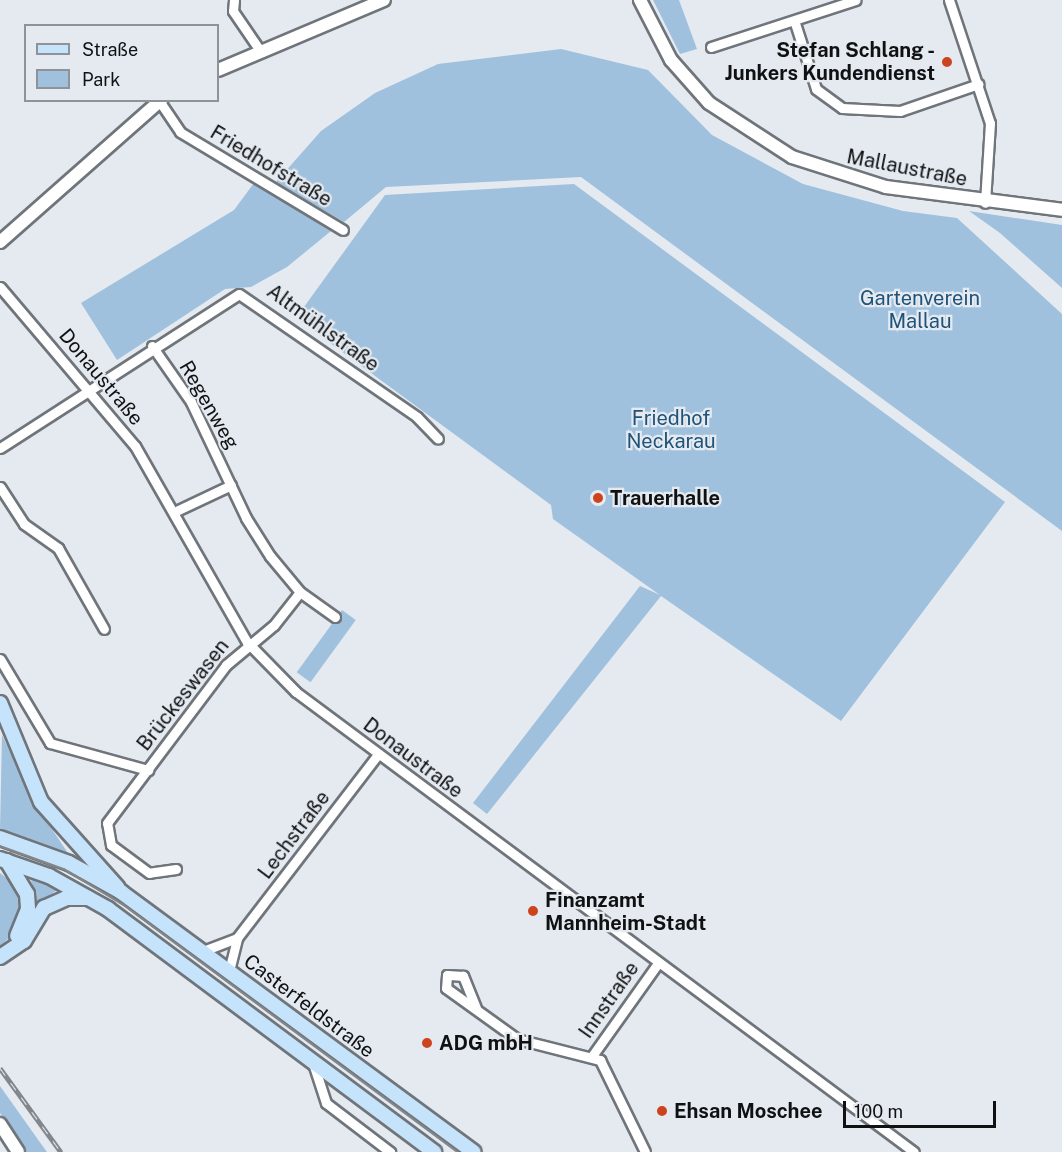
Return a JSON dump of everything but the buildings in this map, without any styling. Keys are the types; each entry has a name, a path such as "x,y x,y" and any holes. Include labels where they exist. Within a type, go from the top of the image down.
{"main road":[{"path":"219,70 384,0"},
{"name":"Mallaustraße","path":"640,0 671,60 709,103 754,137 860,181 986,203 1062,210"},
{"path":"0,242 160,102"},
{"path":"0,703 41,802 121,892"},
{"path":"0,838 69,863 121,892"},
{"path":"4,860 91,898 434,1152"},
{"path":"0,951 24,927 28,909 27,894 4,860"},
{"name":"Casterfeldstraße","path":"121,892 474,1152"},
{"path":"0,957 24,941 44,909 56,900 91,898"},
{"path":"0,1124 18,1152"}],"street":[{"path":"234,0 233,11 261,52"},
{"path":"711,47 795,22 856,0"},
{"path":"949,0 979,84 992,140 986,203"},
{"path":"795,22 816,89 842,108 900,111 979,84"},
{"name":"Friedhofstraße","path":"162,102 180,132 344,230"},
{"name":"Donaustraße","path":"0,287 89,388 135,446 248,642 314,708 914,1152"},
{"name":"Altmühlstraße","path":"89,388 232,295 249,296 438,439"},
{"name":"Regenweg","path":"152,346 191,402 231,485 270,556 300,592 336,617"},
{"path":"0,448 89,388"},
{"path":"174,512 231,485"},
{"path":"0,487 24,524 58,548 104,629"},
{"path":"248,642 274,626 300,592"},
{"name":"Brückeswasen","path":"176,869 149,873 111,845 105,832 148,770 248,642"},
{"name":"Brückeswasen","path":"0,659 50,743 148,770"},
{"name":"Lechstraße","path":"230,971 237,938 378,754"},
{"path":"203,951 237,938"},
{"name":"Innstraße","path":"645,1152 612,1077 592,1056 658,963"},
{"path":"476,1008 527,1044 592,1056"},
{"path":"313,1063 326,1103 390,1152"}],"green space":[{"path":"653,0 679,0 697,49 680,54"},
{"name":"Gartenverein Mallau","path":"561,49 648,70 712,135 803,184 903,211 957,218 1062,314 1062,531 581,177 386,187 344,222 276,182 321,131 375,93 438,64"},
{"path":"254,183 331,231 287,267 251,287 225,289 117,360 81,303 234,210"},
{"name":"Friedhof Neckarau","path":"574,184 1005,502 841,721 661,596 487,814 473,803 640,586 660,595 553,519 551,505 296,318 385,195"},
{"path":"969,211 1062,225 1062,288 1000,233"},
{"path":"342,610 356,620 310,682 297,672"},
{"path":"2,735 37,807 70,856 0,830"},
{"path":"0,873 15,885 24,907 18,930 0,946"},
{"path":"29,874 44,880 59,889 38,903"},
{"path":"0,1086 47,1152 26,1152 0,1113"}],"tram line":[{"path":"0,846 64,869 124,905 458,1152"}],"railway":[{"path":"0,1068 61,1152"}],"place":[{"name":"Stefan Schlang - Junkers Kundendienst","path":"947,62"},
{"name":"Trauerhalle","path":"598,498"},
{"name":"Finanzamt Mannheim-Stadt","path":"533,911"},
{"name":"ADG mbH","path":"427,1043"},
{"name":"Ehsan Moschee","path":"662,1111"}]}
